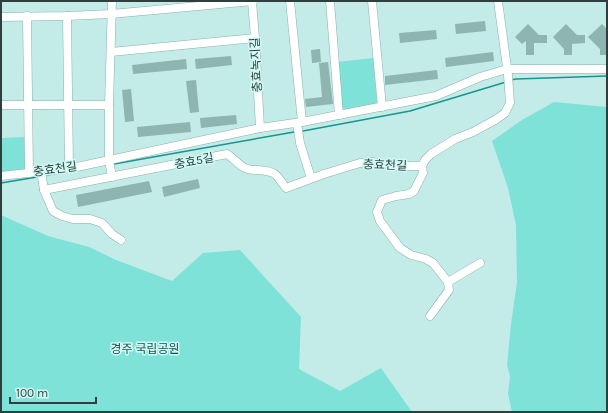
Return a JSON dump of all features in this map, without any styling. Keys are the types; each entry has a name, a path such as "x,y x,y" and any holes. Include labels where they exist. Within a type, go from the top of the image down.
{"street":[{"path":"112,1 109,105 109,160 112,177"},
{"name":"충효녹지길","path":"1,17 111,14 253,1 260,128"},
{"path":"290,1 300,143 311,178"},
{"path":"330,1 340,115"},
{"path":"372,1 382,107"},
{"path":"498,1 507,69"},
{"path":"27,16 29,173"},
{"path":"67,16 69,168"},
{"path":"111,52 255,38"},
{"name":"충효천길","path":"311,178 360,163 372,162 398,166 422,166 431,154 456,139 489,124 505,113 510,103 507,69"},
{"name":"충효천길","path":"1,176 69,168 260,128 340,115 436,96 480,77 507,69 607,69"},
{"path":"1,105 109,105"},
{"name":"충효5길","path":"44,190 227,154 245,168 250,170 270,171 274,173 278,176 286,188 311,178"},
{"path":"422,166 423,173 414,191 409,194 382,200 377,212 380,221 400,248 411,255 426,259 433,264 448,282 449,290 430,316"},
{"path":"41,171 44,190 53,211 62,216 73,219 90,219 102,223 112,234 121,240"},
{"path":"448,282 480,263"}],"green space":[{"path":"373,58 377,103 374,107 346,111 341,106 337,62"},
{"path":"554,102 607,107 607,412 512,412 508,394 510,376 507,365 517,282 516,225 508,188 492,141 522,120"},
{"path":"25,137 26,170 1,173 1,138"},
{"name":"경주 국립공원","path":"1,215 48,236 89,247 116,260 172,281 203,253 240,250 301,317 299,369 340,391 381,368 412,412 1,412"}],"building":[{"path":"485,21 486,31 456,34 455,24"},
{"path":"528,24 539,35 547,35 547,43 534,43 534,55 526,55 526,41 522,44 515,37"},
{"path":"566,24 577,35 585,35 585,43 572,44 572,55 564,55 564,49 553,37"},
{"path":"602,24 607,29 607,55 600,55 600,49 588,37"},
{"path":"436,30 437,39 400,43 399,33"},
{"path":"320,49 321,62 312,63 311,50"},
{"path":"493,52 494,61 446,67 445,58"},
{"path":"231,56 232,65 196,69 195,59"},
{"path":"186,59 187,69 133,74 132,65"},
{"path":"328,62 333,104 306,107 305,99 322,97 319,63"},
{"path":"437,70 438,79 385,85 385,76"},
{"path":"196,80 199,112 190,113 186,81"},
{"path":"131,89 134,121 125,122 122,90"},
{"path":"236,115 237,124 201,128 200,118"},
{"path":"190,122 191,132 138,137 137,127"},
{"path":"198,179 200,188 164,197 162,187"},
{"path":"149,181 152,192 78,207 76,195"}],"waterway":[{"path":"511,80 607,76"},
{"path":"303,131 410,111 506,82"},
{"path":"114,164 294,132"},
{"path":"46,175 54,174"},
{"path":"1,183 37,177"}]}
